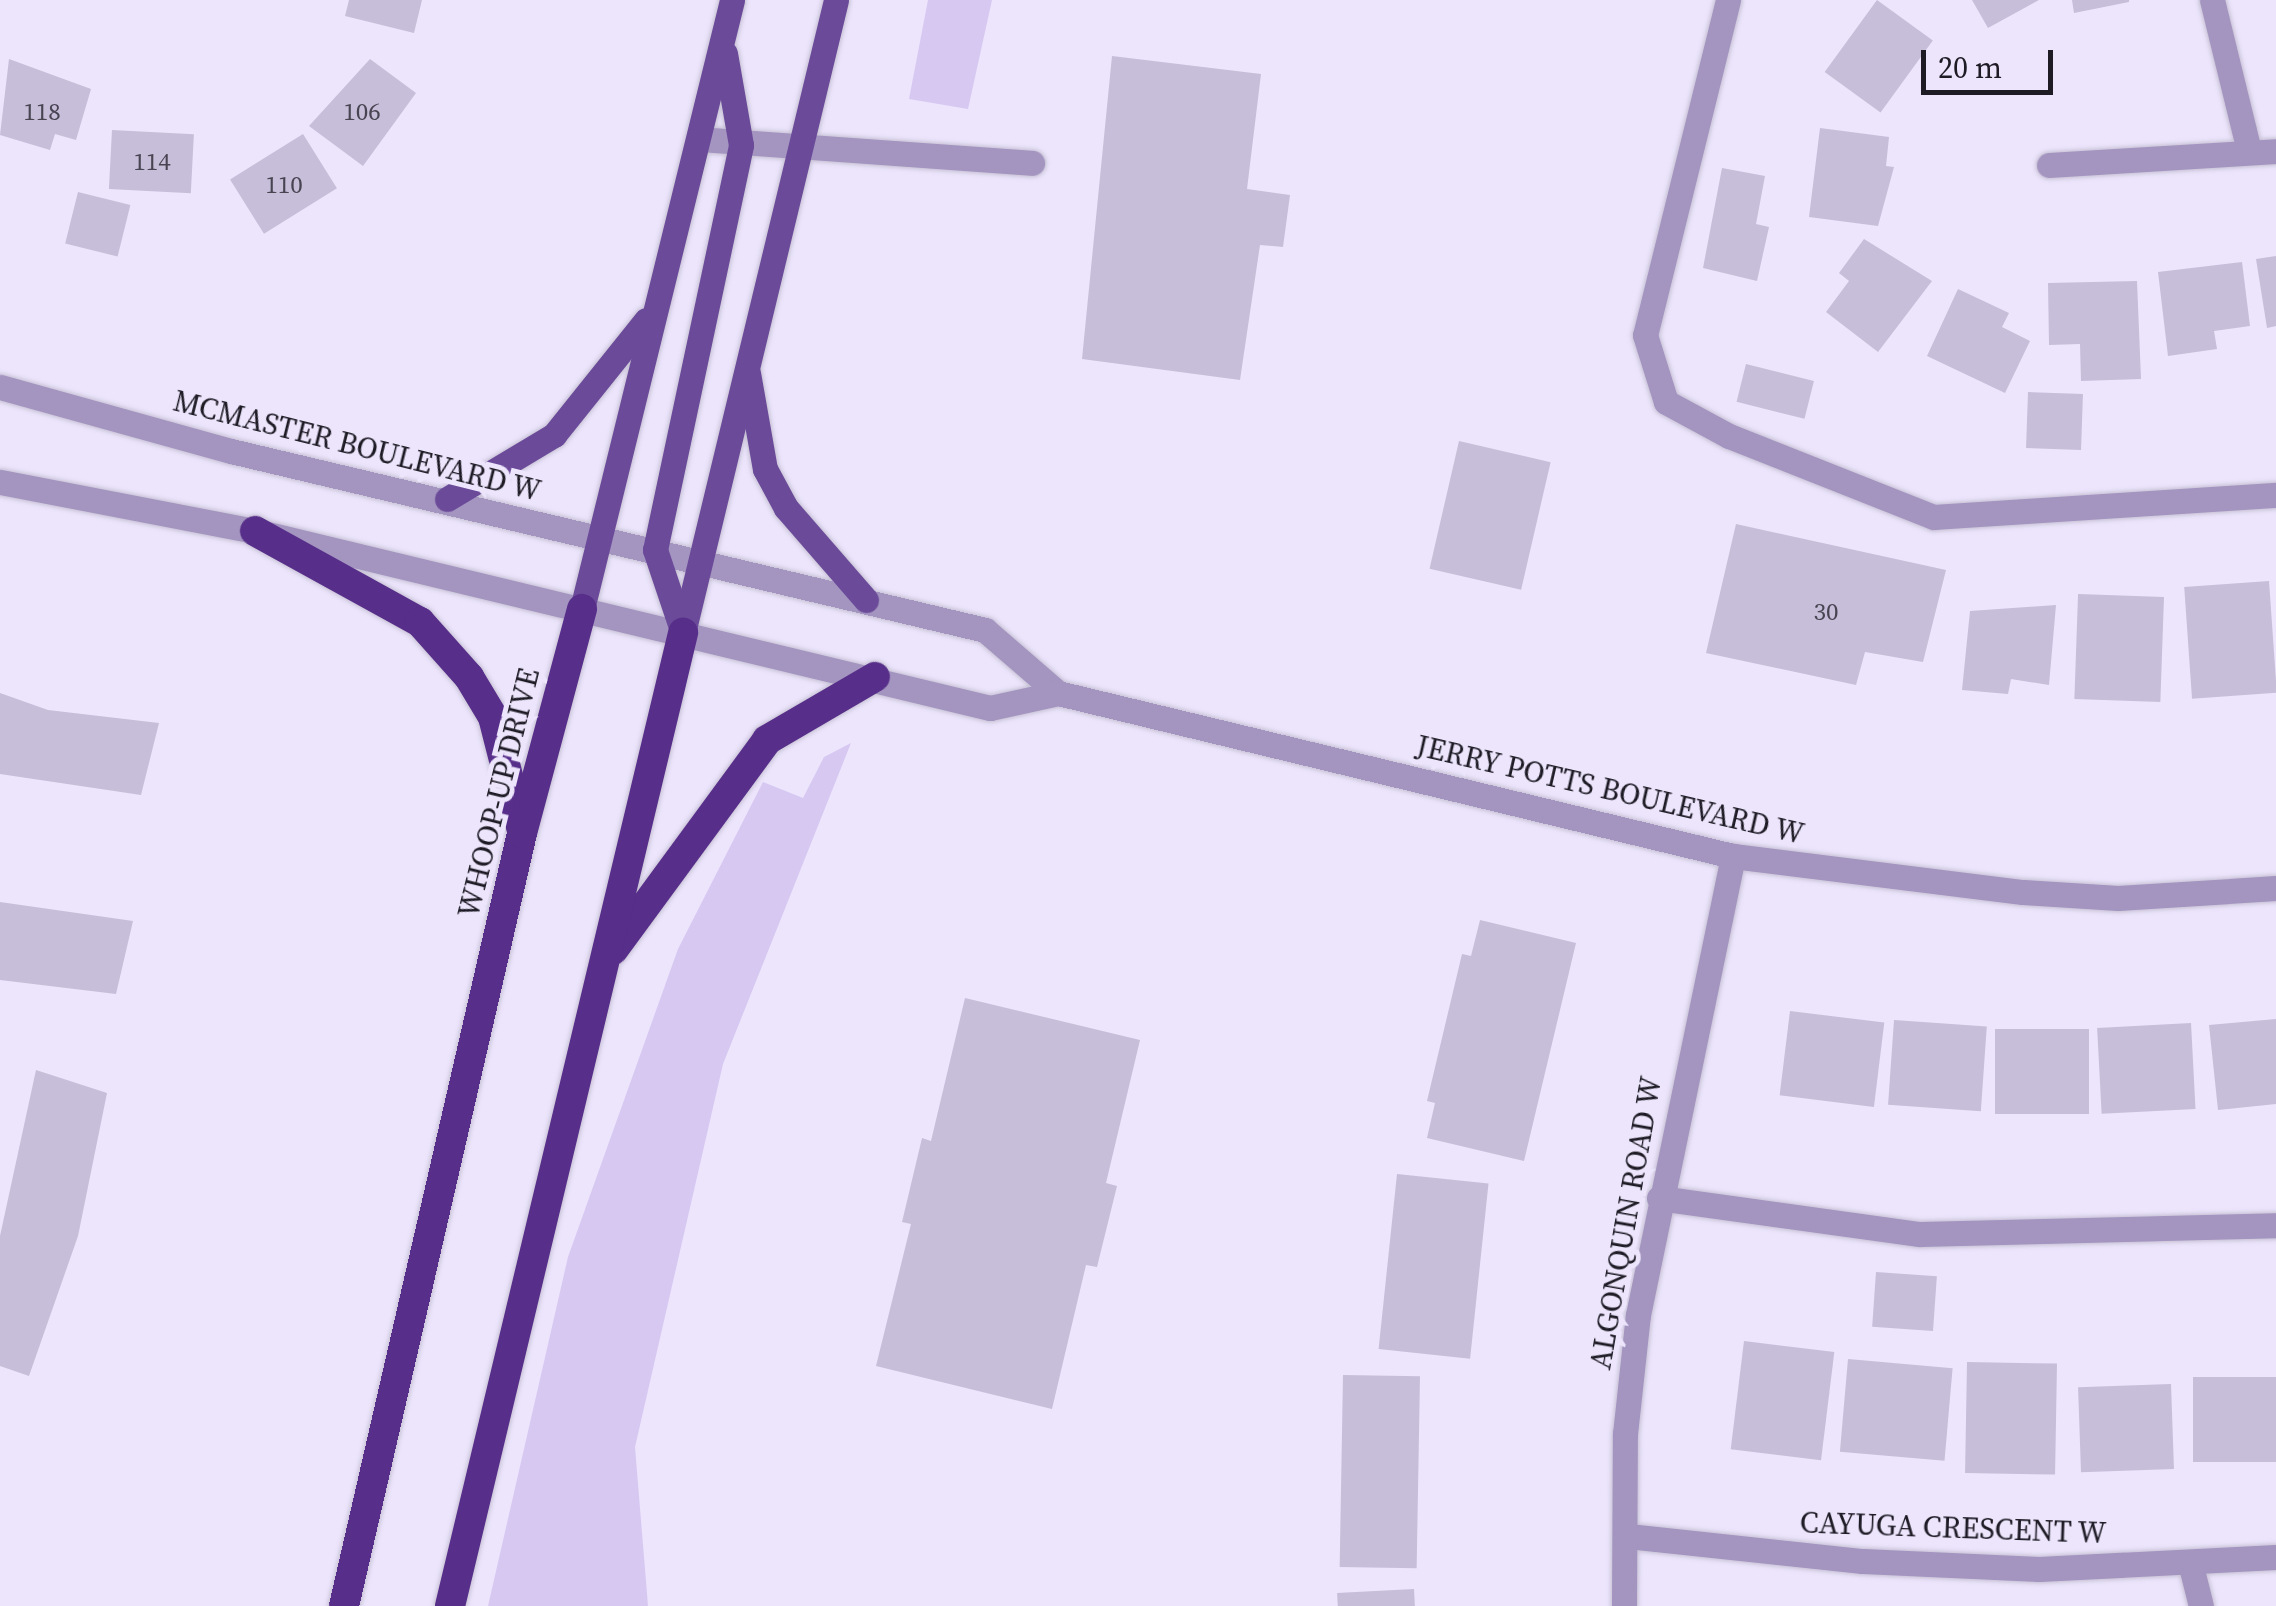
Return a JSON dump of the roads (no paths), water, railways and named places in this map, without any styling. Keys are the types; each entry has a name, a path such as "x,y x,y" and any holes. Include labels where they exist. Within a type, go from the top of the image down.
{"highway":[{"path":"255,532 420,622 470,676 499,735 522,833"},
{"name":"WHOOP-UP DRIVE","path":"344,1606 522,833 582,609"},
{"path":"450,1606 682,633"},
{"path":"602,965 767,740 875,677"}],"main road":[{"name":"WHOOP-UP DRIVE","path":"582,609 652,312 732,0"},
{"path":"682,633 836,0"},
{"path":"682,633 655,550 741,144 723,40"},
{"path":"447,499 554,435 652,312"},
{"path":"746,363 765,469 786,508 866,600"}],"street":[{"path":"1728,0 1645,334 1666,402 1729,436 1934,517 2276,494"},
{"path":"2212,0 2249,151"},
{"path":"699,138 797,149 1032,164"},
{"path":"2049,165 2276,152"},
{"name":"MCMASTER BOULEVARD W","path":"0,386 230,451 701,561"},
{"path":"0,482 255,532 682,633"},
{"name":"JERRY POTTS BOULEVARD W","path":"701,561 985,630 1058,694"},
{"name":"JERRY POTTS BOULEVARD W","path":"682,633 990,708 1058,694 1733,856 2023,892 2118,898 2276,888"},
{"name":"ALGONQUIN ROAD W","path":"1624,1606 1628,1536 1625,1434 1659,1198 1733,856"},
{"path":"1659,1198 1920,1234 2276,1225"},
{"name":"CAYUGA CRESCENT W","path":"1628,1536 1863,1562 2192,1566 2276,1557"},
{"path":"2192,1566 2201,1606"}]}
